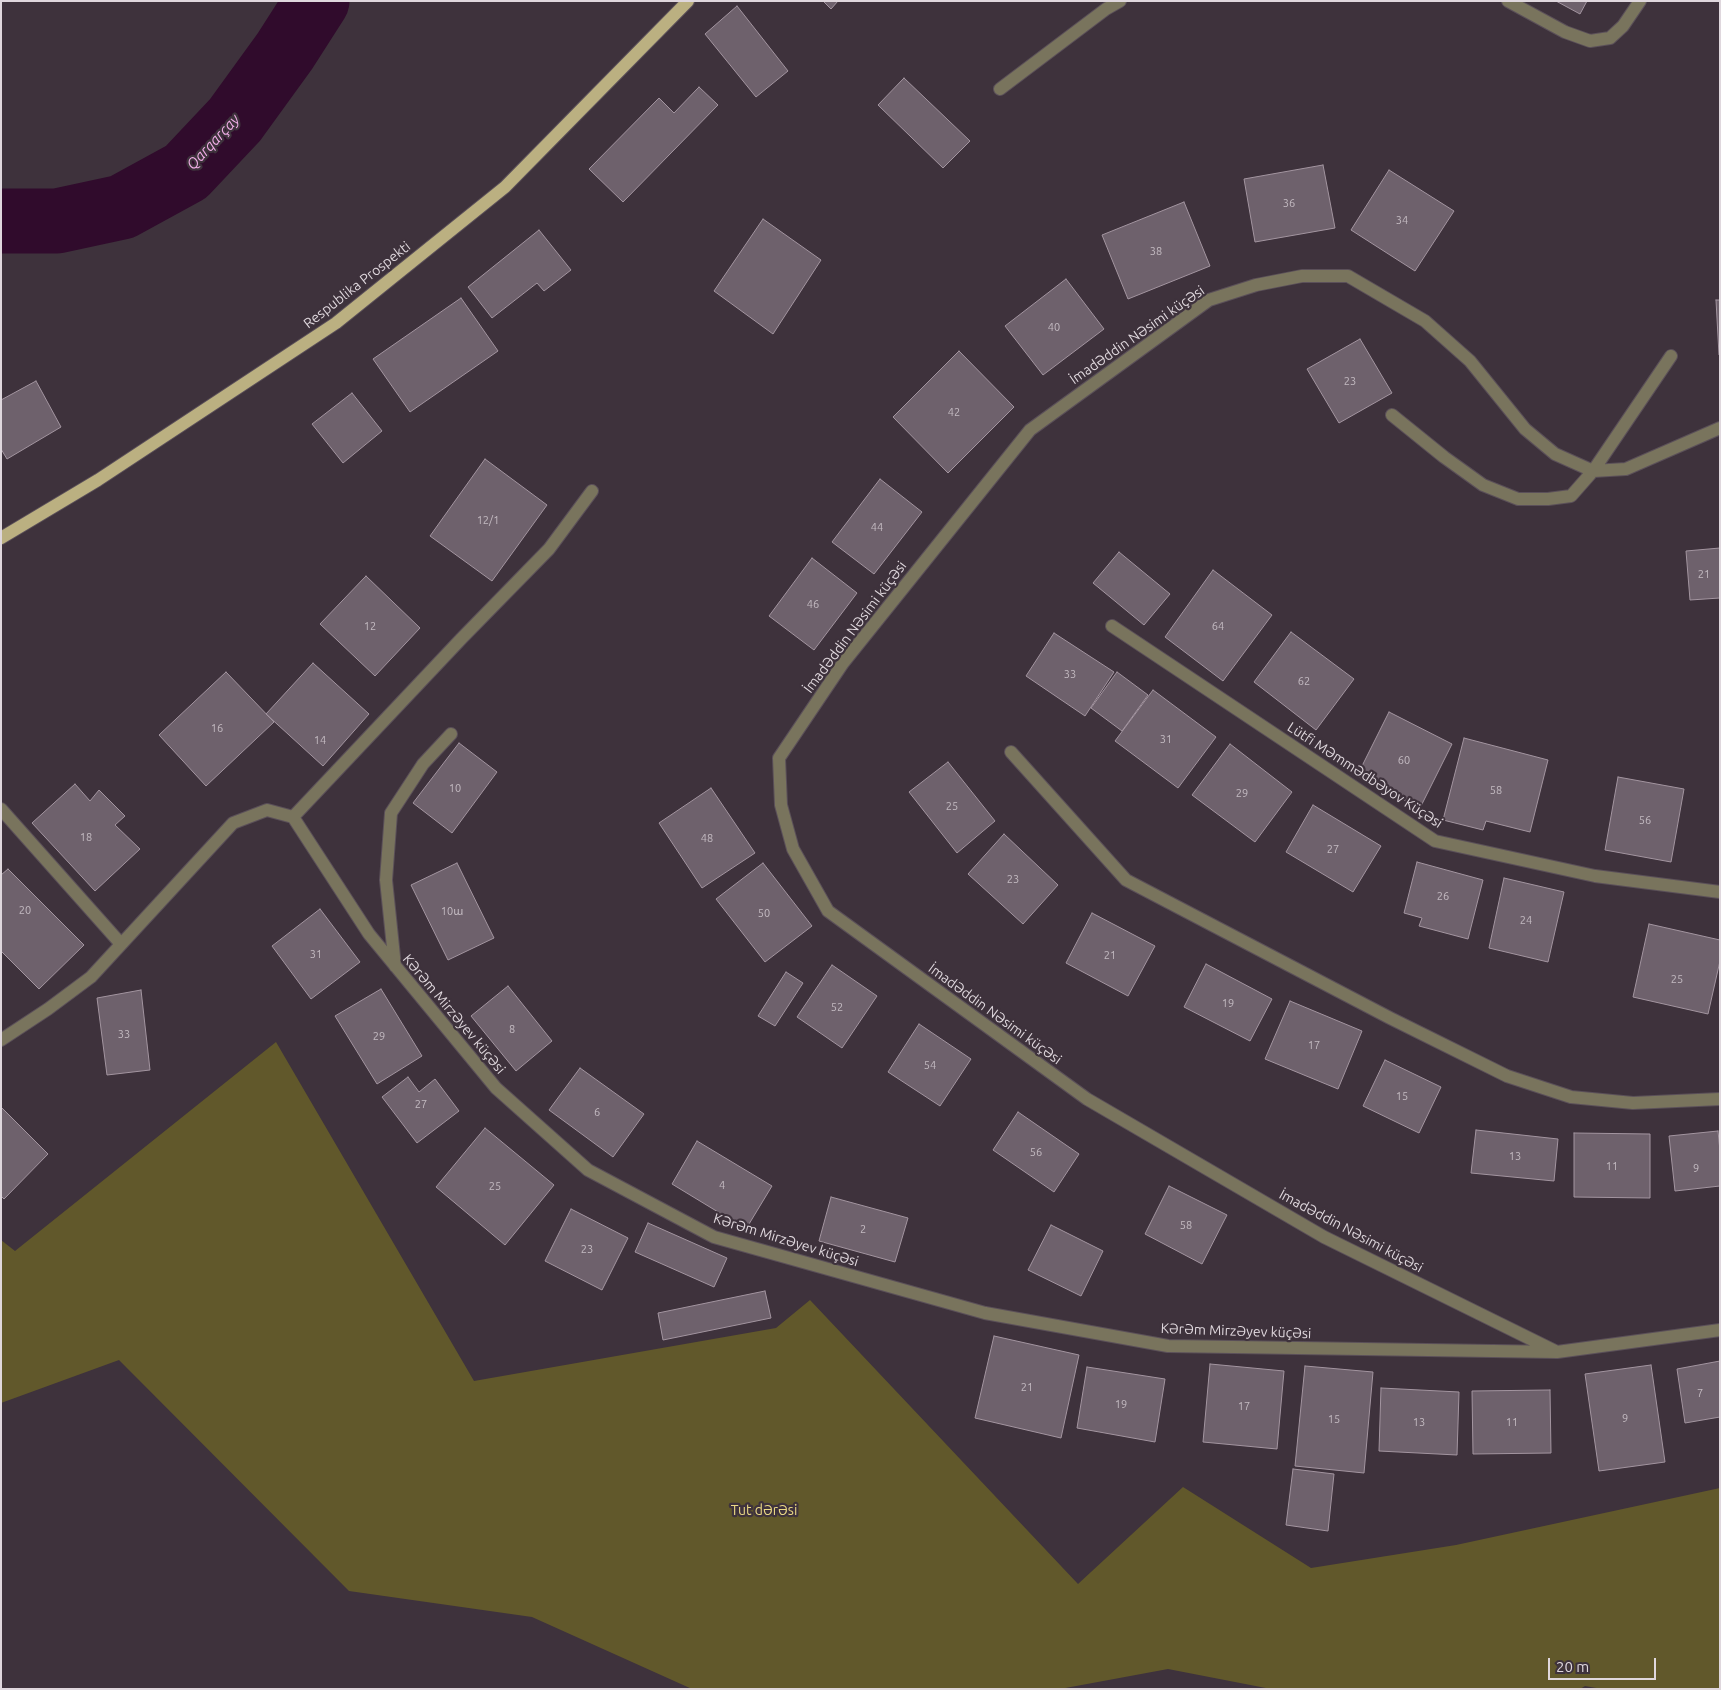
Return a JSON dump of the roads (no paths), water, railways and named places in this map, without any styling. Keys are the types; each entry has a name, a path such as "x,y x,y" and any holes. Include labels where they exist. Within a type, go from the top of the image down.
{"main road":[{"name":"Respublika Prospekti","path":"1,538 98,480 336,323 505,187 688,1"}],"street":[{"path":"1000,90 1106,9 1120,1"},
{"path":"1508,1 1565,32 1590,41 1610,38 1623,26 1640,1"},
{"name":"İmadəddin Nəsimi küçəsi","path":"1557,1352 1324,1237 1087,1099 828,911 793,849 780,805 779,758 843,663 1030,430 1209,300 1256,285 1302,276 1348,276 1425,321 1470,361 1525,429 1555,454 1593,470 1626,469 1720,428"},
{"path":"1392,415 1444,457 1483,485 1518,499 1548,499 1571,496 1593,470 1671,356"},
{"path":"1,1040 48,1009 90,977 233,823 267,810 293,817 460,639 549,549 592,491"},
{"name":"Lütfi Məmmədbəyov Küçəsi","path":"1112,626 1435,841 1595,876 1720,892"},
{"path":"395,966 386,880 391,814 423,764 451,734"},
{"path":"1012,752 1126,880 1381,1013 1507,1076 1571,1097 1633,1103 1720,1099"},
{"path":"1,808 121,944"},
{"name":"Kərəm Mirzəyev küçəsi","path":"293,817 368,934 496,1088 588,1170 714,1237 986,1313 1168,1346 1557,1352 1720,1330"}],"waterway":[{"name":"Qarqarçay","path":"1,221 57,221 122,207 186,172 235,120 285,51 317,1"}],"park label":[{"name":"Tut dərəsi","path":"764,1510"}]}
